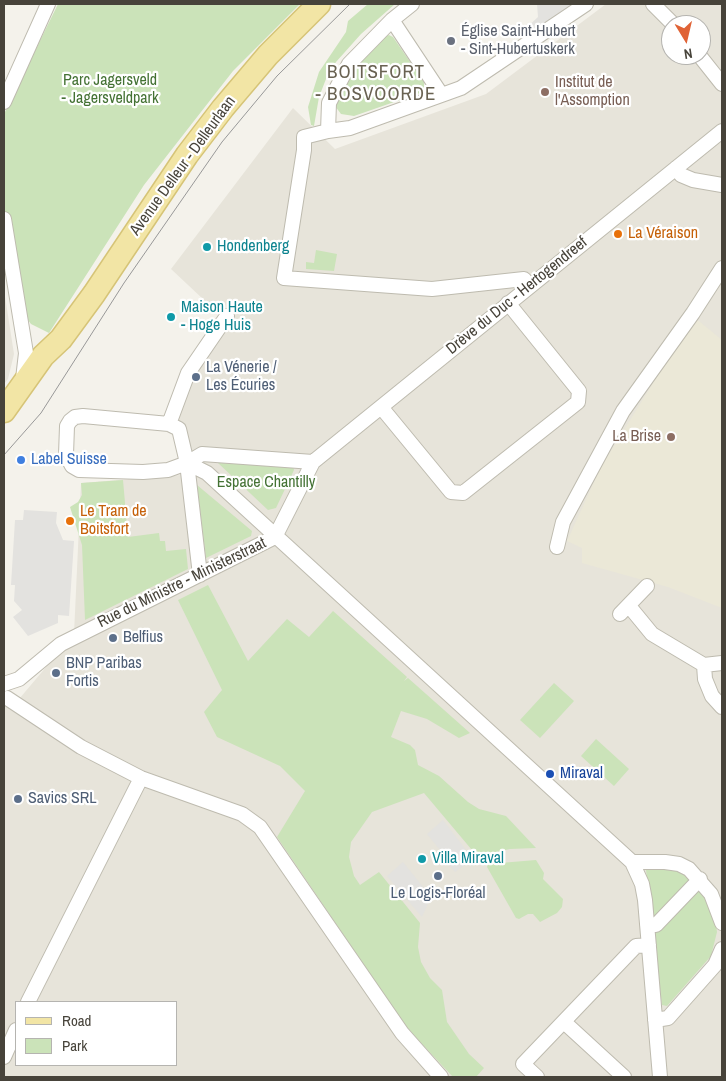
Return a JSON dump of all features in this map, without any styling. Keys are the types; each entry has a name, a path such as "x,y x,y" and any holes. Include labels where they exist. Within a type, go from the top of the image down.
{"main road":[{"name":"Avenue Delleur - Delleurlaan","path":"61,339 187,155 223,108 268,55 319,4"},
{"path":"4,411 43,356 61,339"},
{"path":"4,426 23,403 52,361 61,339"}],"street":[{"path":"4,102 7,86 48,4"},
{"path":"328,131 329,103 336,86 349,64 392,20 412,4"},
{"path":"529,285 524,280 432,289 284,278 304,150 304,137 350,128 461,88 586,4"},
{"path":"653,4 664,15"},
{"path":"392,20 441,94"},
{"path":"708,65 722,84"},
{"name":"Drève du Duc - Hertogendreef","path":"275,537 313,462 529,285 722,131"},
{"path":"676,168 682,175 692,180 722,185"},
{"path":"4,219 26,353 23,386"},
{"path":"557,547 563,522 622,411 693,313 722,268"},
{"path":"381,407 451,492 462,493 578,402 579,391 508,303"},
{"path":"163,423 188,373 227,316"},
{"path":"200,576 188,463 179,429 163,423 75,417 68,426 66,455 68,461 79,470 143,472 168,470 188,463 202,454 313,462"},
{"path":"188,463 207,473 632,862 642,884 660,1077"},
{"name":"Rue du Ministre - Ministerstraat","path":"5,694 51,650 89,628 200,576 275,537"},
{"path":"648,586 625,610 652,634 704,665 722,662"},
{"path":"704,665 705,679 712,696 722,707"},
{"path":"5,694 81,747 141,778 242,814 260,827 402,1033 442,1077"},
{"path":"29,1001 141,778"},
{"path":"632,862 679,864 690,870 712,894 722,923"},
{"path":"647,925 656,925 700,879"},
{"path":"537,1077 523,1064 636,946 649,945"},
{"path":"655,1020 668,1018 715,964 722,949"},
{"path":"564,1022 624,1077"},
{"path":"4,1058 15,1032"}],"shaded area":[{"path":"537,4 579,4 537,32 523,31 538,17"},
{"path":"606,4 722,4 722,1077 4,1077 4,700 14,705 74,634 81,483 194,474 169,415 220,315 171,269 293,108 335,149 486,94"},
{"path":"4,290 14,354 8,379 4,384"},
{"name":"La Brise","path":"694,317 722,340 722,608 668,587 582,563 582,548 567,541 601,467"},
{"path":"24,510 57,512 56,523 63,540 74,541 69,616 58,615 58,623 28,636 13,617 22,610 14,601 15,585 11,585 15,520 23,520"},
{"path":"443,820 473,859 455,872 438,852 440,850 427,834"},
{"path":"403,862 431,897 422,917 387,876"}],"green space":[{"name":"Parc Jagersveld - Jagersveldpark","path":"58,4 300,4 233,71 144,185 49,333 31,324 18,307 4,204 4,114"},
{"path":"368,4 395,4 361,34 336,62 326,79 319,97 314,126 311,125 308,107 319,72 346,32 348,21"},
{"path":"389,35 393,37 424,82 424,89 420,93 354,116 341,114 335,106 346,76"},
{"path":"316,250 337,254 334,271 306,269 306,262 314,263"},
{"name":"Espace Chantilly","path":"218,463 293,466 294,470 276,508 268,510"},
{"path":"123,480 128,537 159,533 160,541 165,541 166,551 186,549 188,569 85,620 82,545 70,507 78,502 82,495 81,483"},
{"path":"197,485 252,531 251,536 206,558"},
{"path":"208,585 248,661 287,619 309,637 333,611 407,677 404,681 408,678 470,733 459,738 427,719 401,711 391,737 410,745 415,750 418,765 439,776 468,802 479,809 506,816 536,848 510,849 477,856 424,793 372,812 351,842 349,857 354,876 360,885 379,872 420,923 418,947 421,962 430,978 442,990 447,1022 469,1054 484,1068 476,1077 453,1077 407,1028 277,837 305,791 280,766 217,737 204,712 222,690 178,600"},
{"path":"554,683 574,701 540,738 520,720"},
{"path":"596,739 629,769 614,786 581,756"},
{"path":"536,860 544,873 543,879 563,899 562,907 557,913 540,922 533,914 528,914 519,919 516,918 487,867 488,864"},
{"path":"666,867 683,872 699,887 713,905 717,932 711,956 667,1006 662,1005 646,870"}],"tram line":[{"path":"4,455 41,413 124,283 222,142 277,76 350,4"}],"place":[{"name":"Église Saint-Hubert - Sint-Hubertuskerk","path":"451,41"},
{"name":"Institut de l'Assomption","path":"545,92"},
{"name":"La Véraison","path":"618,234"},
{"name":"Hondenberg","path":"207,247"},
{"name":"Maison Haute - Hoge Huis","path":"171,317"},
{"name":"La Vénerie / Les Écuries","path":"196,377"},
{"name":"La Brise","path":"671,437"},
{"name":"Label Suisse","path":"21,460"},
{"name":"Le Tram de Boitsfort","path":"70,521"},
{"name":"Belfius","path":"113,638"},
{"name":"BNP Paribas Fortis","path":"56,673"},
{"name":"Miraval","path":"550,774"},
{"name":"Savics SRL","path":"18,799"},
{"name":"Villa Miraval","path":"422,859"},
{"name":"Le Logis-Floréal","path":"438,876"}],"district":[{"name":"BOITSFORT - BOSVOORDE","path":"376,84"}]}
